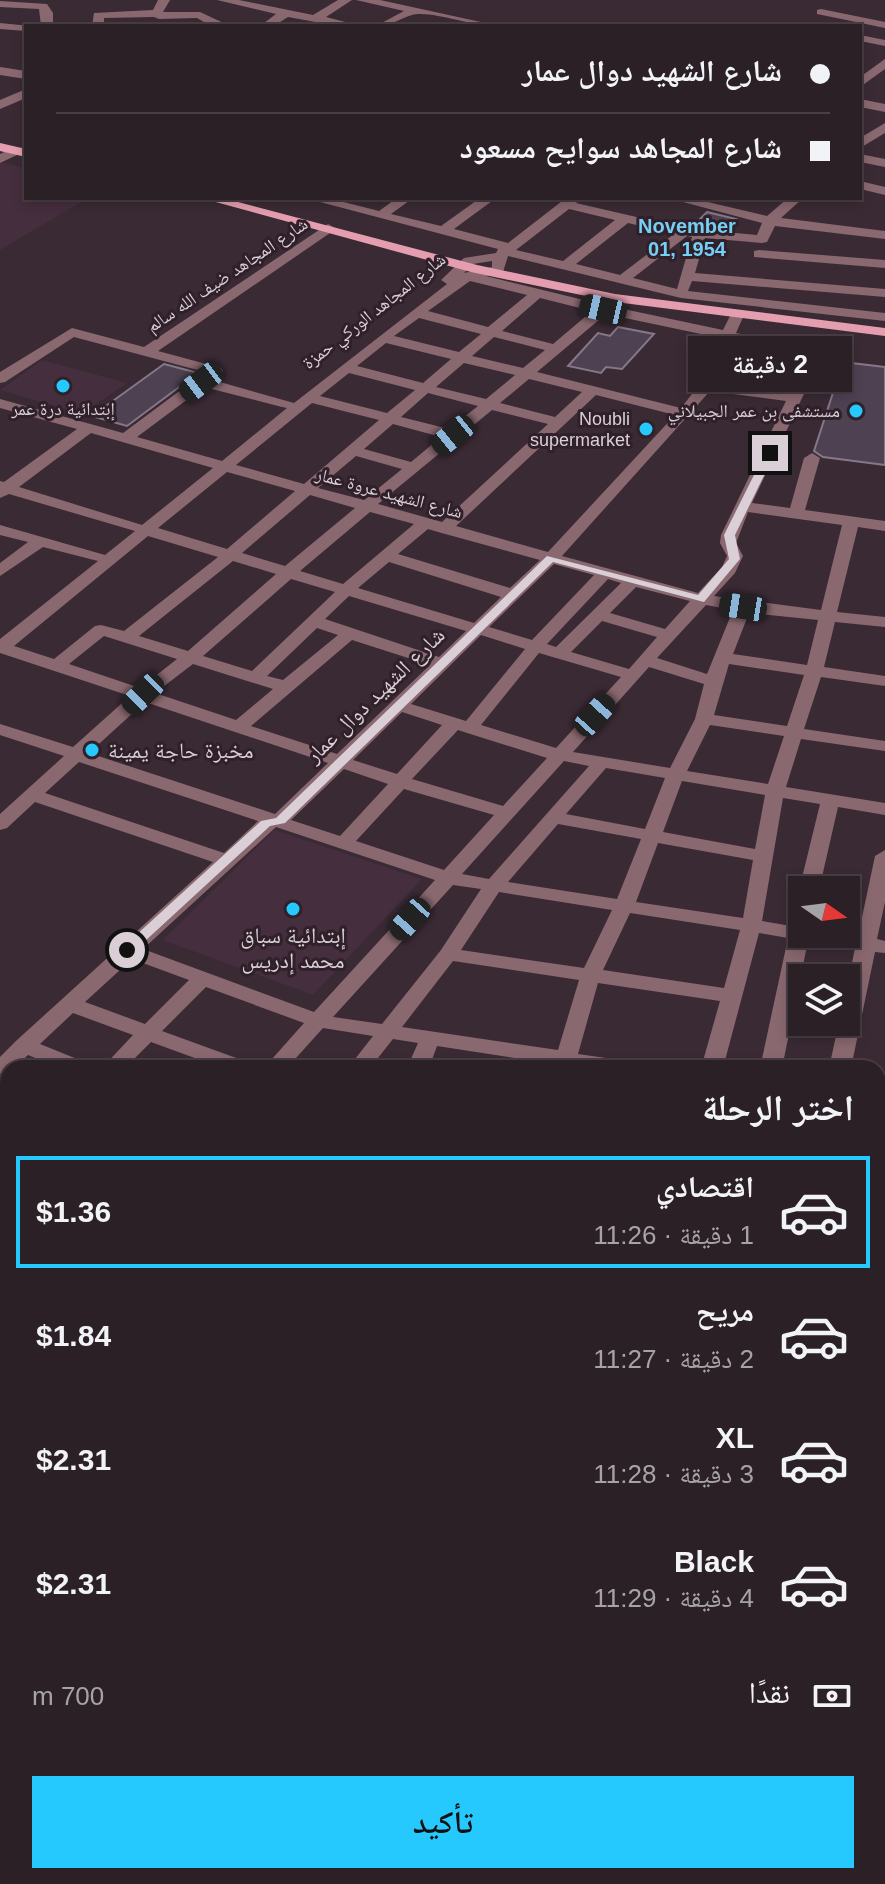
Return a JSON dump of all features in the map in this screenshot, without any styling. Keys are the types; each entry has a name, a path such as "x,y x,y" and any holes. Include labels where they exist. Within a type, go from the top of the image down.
{"main road":[{"path":"0,141 24,149"},
{"path":"0,147 24,149"},
{"path":"216,200 470,267"},
{"path":"241,200 470,267"},
{"path":"501,258 609,304 885,332"},
{"path":"501,258 530,274 621,293 885,326"}],"street":[{"path":"160,18 164,0"},
{"path":"198,0 200,15 206,21 217,24"},
{"path":"223,0 345,24"},
{"path":"316,18 346,0"},
{"path":"362,0 414,6 459,23"},
{"path":"0,4 43,6 47,24"},
{"path":"385,24 414,6"},
{"path":"821,12 885,25"},
{"path":"269,24 286,13"},
{"path":"98,24 97,17 102,14 160,18 200,15"},
{"path":"0,26 24,28"},
{"path":"862,38 885,43"},
{"path":"862,79 885,63"},
{"path":"0,71 24,75"},
{"path":"862,79 885,82"},
{"path":"0,93 22,94"},
{"path":"0,105 22,94"},
{"path":"862,103 885,108"},
{"path":"862,143 881,131"},
{"path":"0,159 24,149"},
{"path":"862,158 885,163"},
{"path":"862,185 885,191"},
{"path":"320,200 444,230 501,258 564,267 681,294 885,317"},
{"path":"381,215 403,200"},
{"path":"444,230 486,200"},
{"path":"683,200 770,221 885,235"},
{"path":"715,208 725,200"},
{"path":"752,281 770,221 794,200"},
{"path":"501,258 570,201 691,233 885,264"},
{"path":"564,267 625,218"},
{"name":"شارع المجاهد ضيف الله سالم","path":"146,352 328,228"},
{"path":"681,294 691,233"},
{"path":"622,280 691,233"},
{"name":"شارع المجاهد الوركي حمزة","path":"217,467 287,404 470,267 501,258"},
{"path":"284,1060 734,559 729,535 816,354 609,304 536,294 470,267"},
{"name":"شارع المجاهد الوركي حمزة","path":"0,648 140,528 417,313 470,267"},
{"path":"686,276 884,290"},
{"path":"126,638 230,555 536,294"},
{"path":"1,821 79,756 143,694 216,638 364,507 609,304"},
{"path":"417,313 556,349"},
{"name":"شارع الشهيد دوال عمار","path":"9,1060 266,824 280,820 551,558 685,413 706,386 737,315"},
{"path":"0,379 72,332 216,371 125,439"},
{"path":"383,338 685,413"},
{"path":"346,368 558,422"},
{"path":"201,382 287,404"},
{"path":"706,386 796,398"},
{"path":"444,529 593,390"},
{"path":"309,398 453,435"},
{"name":"شارع الشهيد عروة عمار","path":"0,403 217,467 700,599 770,611 790,618 885,622"},
{"path":"2,489 88,428"},
{"path":"352,450 413,467"},
{"path":"796,514 812,458"},
{"path":"2,489 348,588 560,653 713,681"},
{"path":"745,507 885,526"},
{"path":"714,1060 751,927 775,791 814,671 851,522"},
{"path":"256,677 348,588 424,524"},
{"name":"شارع المجاهد الوركي حمزة","path":"0,634 97,556 140,528"},
{"path":"0,530 97,556"},
{"path":"0,571 39,542"},
{"path":"386,556 514,595"},
{"path":"345,842 398,781 462,726 605,573"},
{"path":"560,653 633,581"},
{"path":"566,1060 590,976 624,906 675,776 704,719 713,681 743,607"},
{"path":"598,615 668,635"},
{"name":"شارع الشهيد عروة عمار","path":"826,619 885,631"},
{"path":"313,621 443,664"},
{"path":"56,666 101,630 286,687"},
{"path":"240,726 350,633"},
{"path":"0,648 398,781 506,813"},
{"path":"723,658 885,681"},
{"path":"400,706 558,755 885,809"},
{"path":"704,719 885,746"},
{"path":"0,729 447,878 751,927 788,929"},
{"path":"365,1060 448,954 494,885 601,763"},
{"path":"34,795 226,860"},
{"path":"812,876 830,800"},
{"path":"555,818 763,856"},
{"path":"842,1060 876,946 885,856"},
{"path":"773,1060 798,948"},
{"path":"127,950 318,1021 549,1060"},
{"path":"448,954 732,996"},
{"path":"120,1060 202,979"},
{"path":"69,1004 221,1060"},
{"path":"421,1060 430,1038"},
{"path":"24,1045 55,1060"}],"shaded area":[{"path":"0,162 24,168 24,200 85,200 0,250"},
{"name":"إبتدائية درة عمر","path":"42,360 127,383 82,414 0,390"},
{"name":"إبتدائية سباق محمد إدريس","path":"274,830 422,879 313,995 163,940"}],"building":[{"path":"707,212 736,219 727,229 693,226"},
{"path":"618,327 654,334 622,369 606,367 601,373 568,366 598,333 610,336"},
{"name":"مستشفى بن عمر الجبيلاني","path":"843,362 885,367 885,465 823,457 814,451"},
{"path":"164,364 198,373 127,426 92,416"}],"place":[{"name":"إبتدائية درة عمر","path":"63,386"},
{"name":"مستشفى بن عمر الجبيلاني","path":"856,411"},
{"name":"Noubli supermarket","path":"646,429"},
{"name":"مخبزة حاجة يمينة","path":"92,750"},
{"name":"إبتدائية سباق محمد إدريس","path":"293,909"}],"district":[{"name":"November 01, 1954","path":"687,238"}],"route":[{"path":"127,950 266,824 280,820 551,558 700,599 729,569 734,559 728,543 729,535 770,453"}]}
